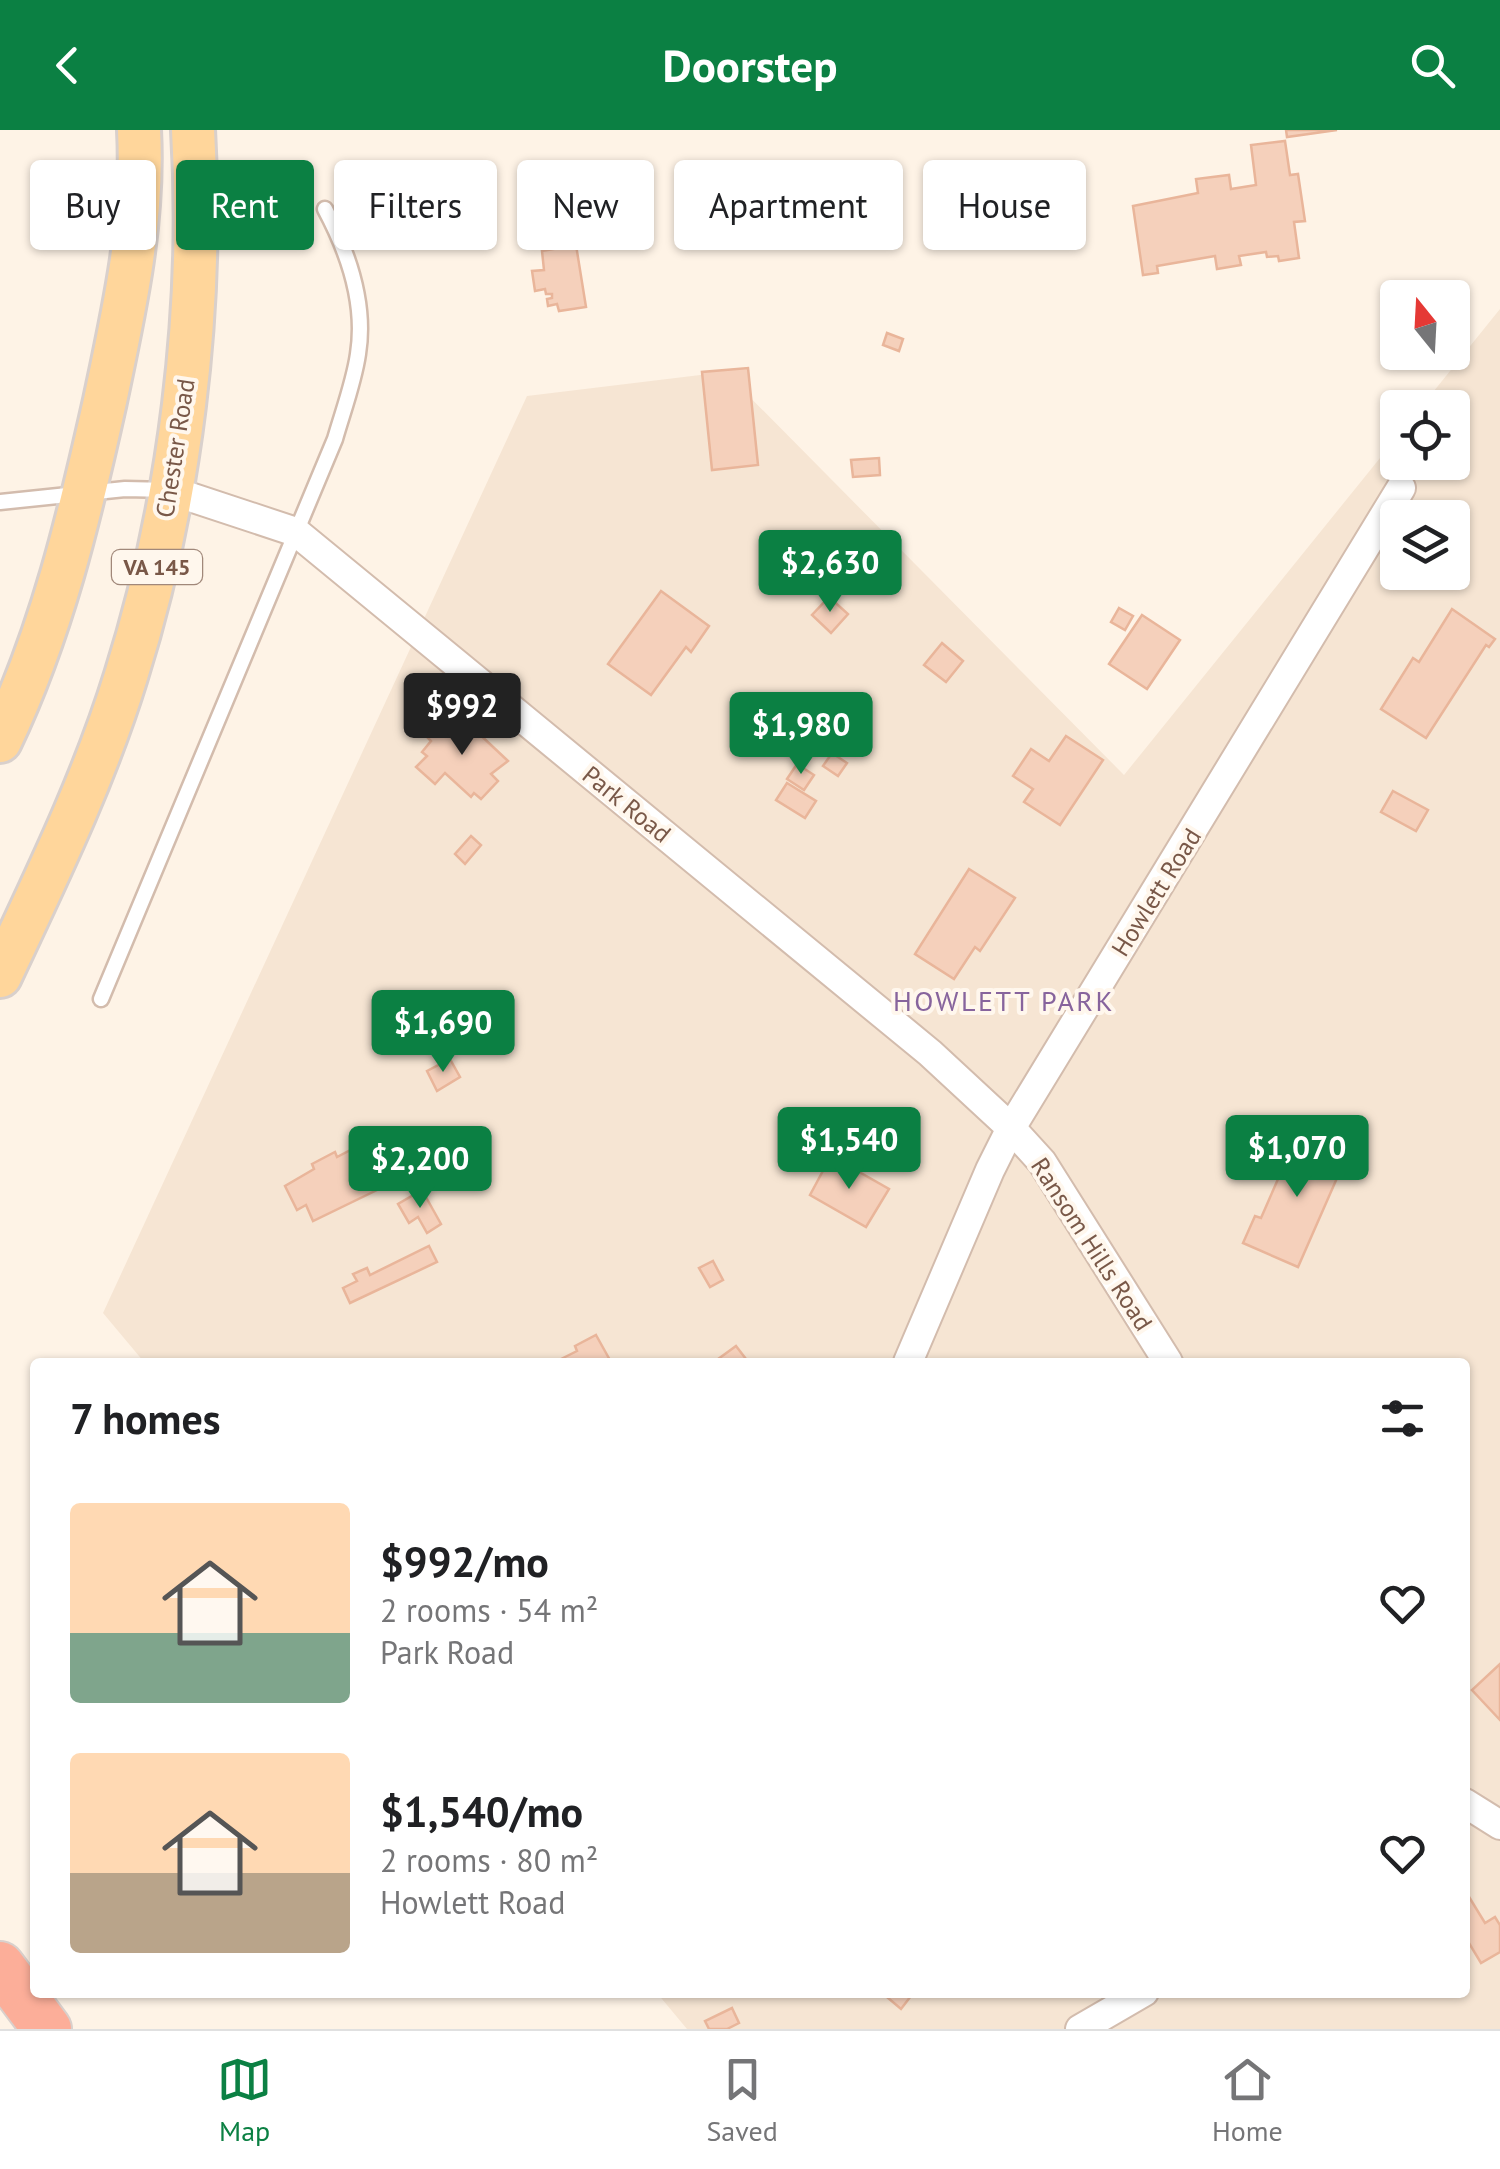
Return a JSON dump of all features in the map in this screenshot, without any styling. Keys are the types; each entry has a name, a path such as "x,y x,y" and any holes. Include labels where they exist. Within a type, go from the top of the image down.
{"highway":[{"path":"0,1966 47,2029"}],"main road":[{"path":"0,742 23,694 55,607 84,495 128,290 136,226 139,130"},
{"name":"Chester Road","path":"0,976 79,805 126,678 156,570 194,306 193,130"}],"street":[{"name":"Howlett Road","path":"910,1358 990,1170 1012,1128 1401,488"},
{"name":"Park Road","path":"169,490 296,532 930,1053 1012,1128"},
{"name":"Ransom Hills Road","path":"1012,1128 1068,1199 1166,1358"},
{"path":"1470,1806 1500,1825"},
{"path":"1080,2029 1134,1998"}],"lane":[{"path":"101,999 336,438 359,352 357,297 346,249 325,209"},
{"path":"0,502 125,490 169,490"}],"shaded area":[{"path":"1500,309 1500,2029 687,2029 661,1998 1470,1998 1470,1358 141,1358 103,1313 527,396 725,372 1124,775 1380,458 1380,480 1470,480 1470,390 1435,390 1451,370 1470,370 1470,346"}],"building":[{"path":"1286,130 1337,130 1287,137"},
{"path":"1285,141 1290,175 1298,174 1305,221 1294,222 1299,258 1279,261 1278,256 1267,257 1266,252 1239,256 1241,265 1217,269 1215,256 1157,266 1158,273 1143,275 1133,206 1198,193 1196,179 1229,175 1231,189 1256,185 1251,145"},
{"path":"577,250 586,307 559,311 557,304 548,306 547,299 552,294 546,294 545,289 535,291 532,271 544,270 542,251"},
{"path":"887,333 903,339 899,351 883,345"},
{"path":"748,368 758,465 712,470 702,372"},
{"path":"879,458 880,475 853,477 851,460"},
{"path":"661,591 709,626 691,652 686,647 651,695 608,664"},
{"path":"829,597 848,614 831,633 812,615"},
{"path":"1119,608 1133,616 1125,630 1111,622"},
{"path":"1452,609 1495,639 1489,647 1486,645 1426,738 1381,709 1413,658 1419,662"},
{"path":"1142,615 1180,640 1147,689 1109,664"},
{"path":"942,643 963,661 946,682 924,665"},
{"path":"458,714 508,761 491,774 498,781 481,799 474,793 471,797 445,773 435,784 416,767 427,756 422,752 431,741 427,737 440,724 445,729"},
{"path":"1066,736 1103,760 1060,825 1024,802 1033,789 1013,776 1031,749 1049,761"},
{"path":"832,753 847,763 838,776 823,766"},
{"path":"797,764 814,775 804,790 787,779"},
{"path":"787,783 816,801 805,818 776,800"},
{"path":"1393,791 1428,810 1416,831 1381,812"},
{"path":"471,836 481,845 465,864 455,854"},
{"path":"969,869 1015,898 980,951 975,947 954,979 915,954"},
{"path":"450,1059 460,1077 437,1091 427,1071"},
{"path":"1299,1131 1348,1153 1298,1267 1243,1243 1255,1216 1261,1218"},
{"path":"364,1143 374,1164 366,1168 377,1190 313,1221 306,1205 297,1210 285,1186 314,1169 312,1164"},
{"path":"831,1156 889,1189 866,1227 810,1195"},
{"path":"422,1190 441,1224 427,1233 418,1217 409,1223 398,1204"},
{"path":"429,1246 437,1262 350,1303 343,1288 357,1281 353,1274 367,1268 370,1275"},
{"path":"713,1261 723,1280 710,1287 699,1268"},
{"path":"596,1335 609,1358 563,1358 577,1351 575,1346"},
{"path":"736,1346 745,1358 720,1358"},
{"path":"1500,1664 1500,1720 1472,1690"},
{"path":"1470,1899 1485,1923 1495,1917 1500,1925 1500,1952 1481,1963 1470,1945"},
{"path":"888,1998 909,1998 901,2009"},
{"path":"732,2008 739,2023 727,2029 709,2029 705,2021"}],"district":[{"name":"HOWLETT PARK","path":"1004,1000"}]}
